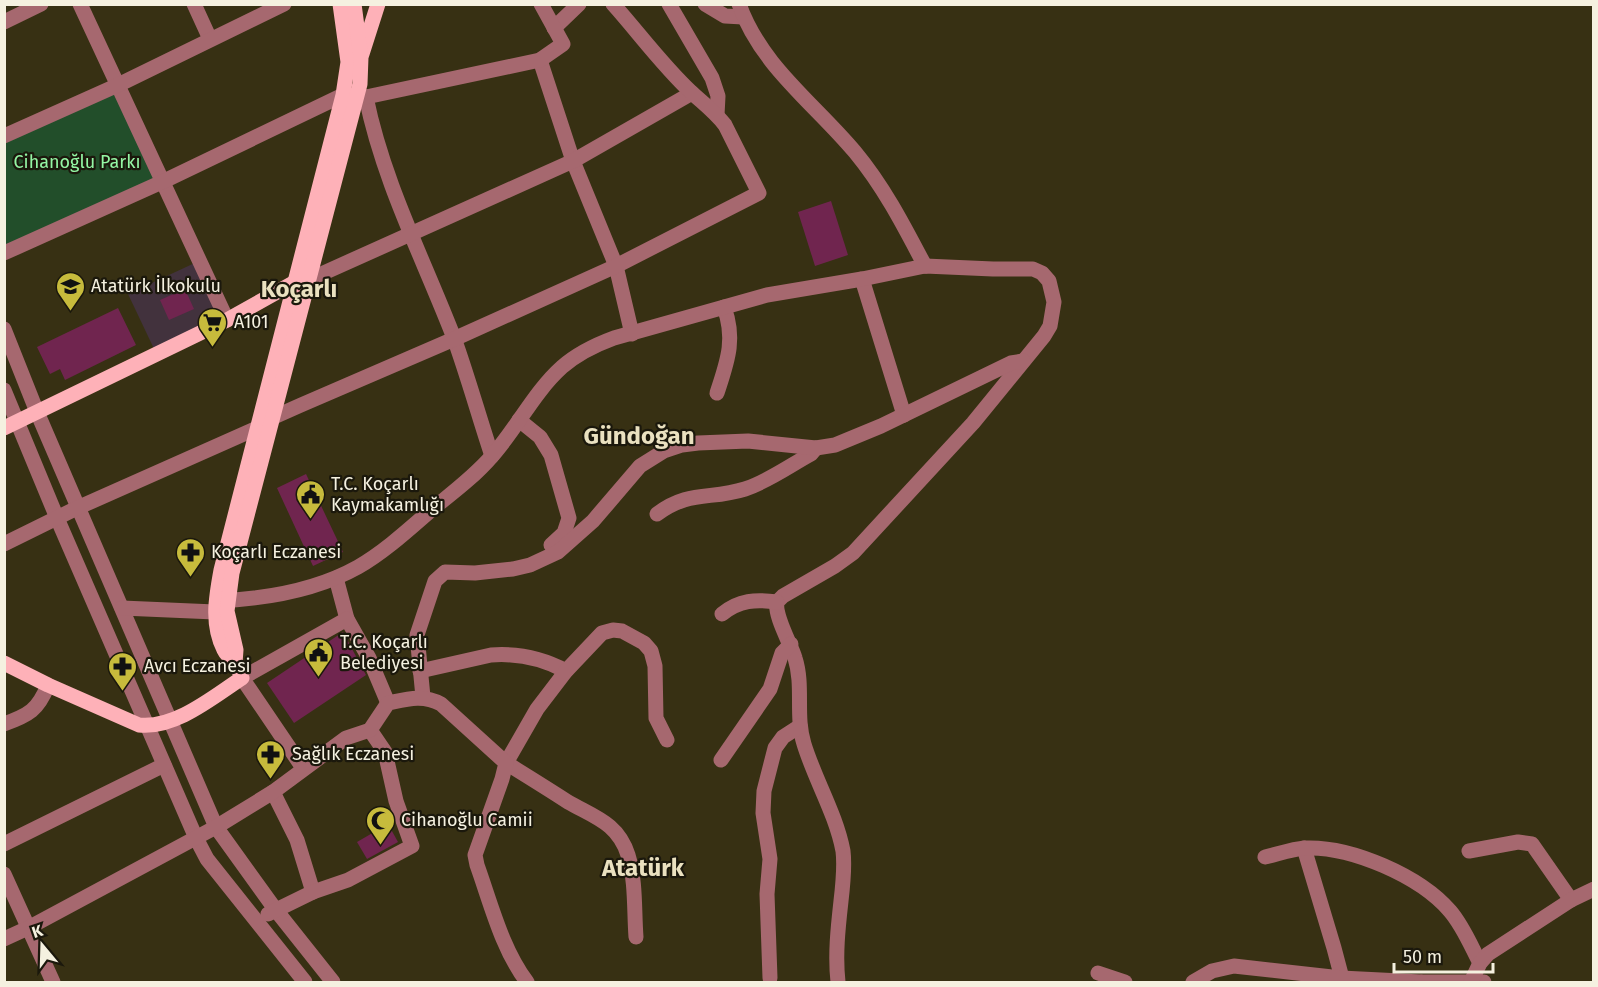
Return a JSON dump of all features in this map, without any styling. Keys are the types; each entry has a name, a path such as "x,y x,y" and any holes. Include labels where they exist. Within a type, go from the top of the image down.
{"main road":[{"path":"4,663 139,725 148,726 171,721 242,678 235,663 225,653 219,639 221,570 257,428 360,84 340,4"},
{"path":"354,4 355,60"},
{"path":"355,60 378,4"},
{"path":"11,425 302,281"},
{"path":"227,320 297,299"},
{"path":"220,604 232,573 274,417 297,299"}],"street":[{"path":"4,22 41,4"},
{"path":"80,4 227,320"},
{"path":"194,4 210,39"},
{"path":"4,136 118,85 284,4"},
{"path":"4,253 355,96 540,60 563,44 541,4"},
{"path":"554,28 579,4"},
{"path":"4,544 77,508 257,428 274,417 616,266 759,193 725,125 707,105 692,93 613,4"},
{"path":"669,4 712,78 718,96 717,115"},
{"path":"705,4 725,16 741,11 757,43 774,67 837,131 873,175 901,220 925,266"},
{"path":"540,60 573,161 616,266 632,334"},
{"path":"302,281 410,236 573,161 692,93"},
{"path":"355,96 372,126 410,236 454,339 492,456"},
{"path":"122,608 220,604 278,594 336,579 360,566 389,546 460,487 492,456 560,368 594,345 767,295 925,266 1023,268 1042,273 1049,281 1054,302 1054,315 1044,336 973,423 867,539 835,566 783,596 777,602 777,611 790,644 799,677 800,726 804,744 839,834 843,852 844,870 836,953 838,982"},
{"path":"862,279 904,415"},
{"path":"717,393 731,348 729,323 724,307"},
{"path":"4,329 77,508 216,827 330,981"},
{"path":"423,697 417,635 435,580 440,575 450,572 475,573 513,569 530,565 558,552 593,521 640,466 682,445 748,441 816,448 846,441 1011,363 1023,361"},
{"path":"4,390 11,425 57,518 196,838 207,859 305,982"},
{"path":"519,420 540,437 551,454 569,518 567,528 561,537 534,557 530,565"},
{"path":"657,514 691,497 724,494 759,484 811,454 816,448"},
{"path":"336,579 347,619 369,658 388,703"},
{"path":"722,614 750,600 777,602"},
{"path":"303,768 242,678 347,619"},
{"path":"523,981 477,866 475,855 506,763 537,709 566,671 602,633 622,631 644,643 651,651 655,666 656,718 667,740"},
{"path":"721,760 770,689 782,653 790,644"},
{"path":"420,671 503,654 515,654 541,660 566,671"},
{"path":"4,724 27,715 42,700 48,685"},
{"path":"4,939 196,838 273,792 346,738 370,730 388,703 423,697 441,704 506,763 573,804 599,817 615,832 628,857 636,937"},
{"path":"770,978 767,894 770,859 763,813 764,791 775,747 783,737 800,726"},
{"path":"258,921 275,909 348,880 412,846 396,801 385,752 370,730"},
{"path":"4,844 164,765"},
{"path":"273,792 297,840 313,892"},
{"path":"1469,851 1518,842 1532,844 1571,900"},
{"path":"1265,857 1304,848 1326,849 1379,863 1436,897 1451,912 1480,963"},
{"path":"1304,848 1342,980"},
{"path":"4,874 53,982"},
{"path":"1193,982 1212,971 1234,966 1342,980 1476,982 1480,963 1488,954 1571,900 1593,890"},
{"path":"1098,973 1125,982"}],"shaded area":[{"path":"199,261 227,320 156,353 128,294"}],"green space":[{"name":"Cihanoğlu Parkı","path":"118,85 162,182 5,253 4,136"}],"building":[{"path":"831,201 848,255 815,266 798,212"},
{"path":"185,289 194,309 169,320 160,300"},
{"name":"Atatürk İlkokulu","path":"118,308 136,345 65,380 60,369 50,374 37,347"},
{"name":"T.C. Koçarlı Kaymakamlığı","path":"306,474 343,552 313,566 277,488"},
{"name":"T.C. Koçarlı Belediyesi","path":"343,632 366,675 294,723 267,683"},
{"name":"Cihanoğlu Camii","path":"388,824 398,842 367,859 357,842"}],"place":[{"name":"Atatürk İlkokulu","path":"70,312"},
{"name":"A101","path":"213,348"},
{"name":"T.C. Koçarlı Kaymakamlığı","path":"310,520"},
{"name":"Koçarlı Eczanesi","path":"190,578"},
{"name":"T.C. Koçarlı Belediyesi","path":"319,678"},
{"name":"Avcı Eczanesi","path":"123,692"},
{"name":"Sağlık Eczanesi","path":"271,780"},
{"name":"Cihanoğlu Camii","path":"380,846"}],"district":[{"name":"Koçarlı","path":"299,289"},
{"name":"Gündoğan","path":"639,436"},
{"name":"Atatürk","path":"643,868"}]}
